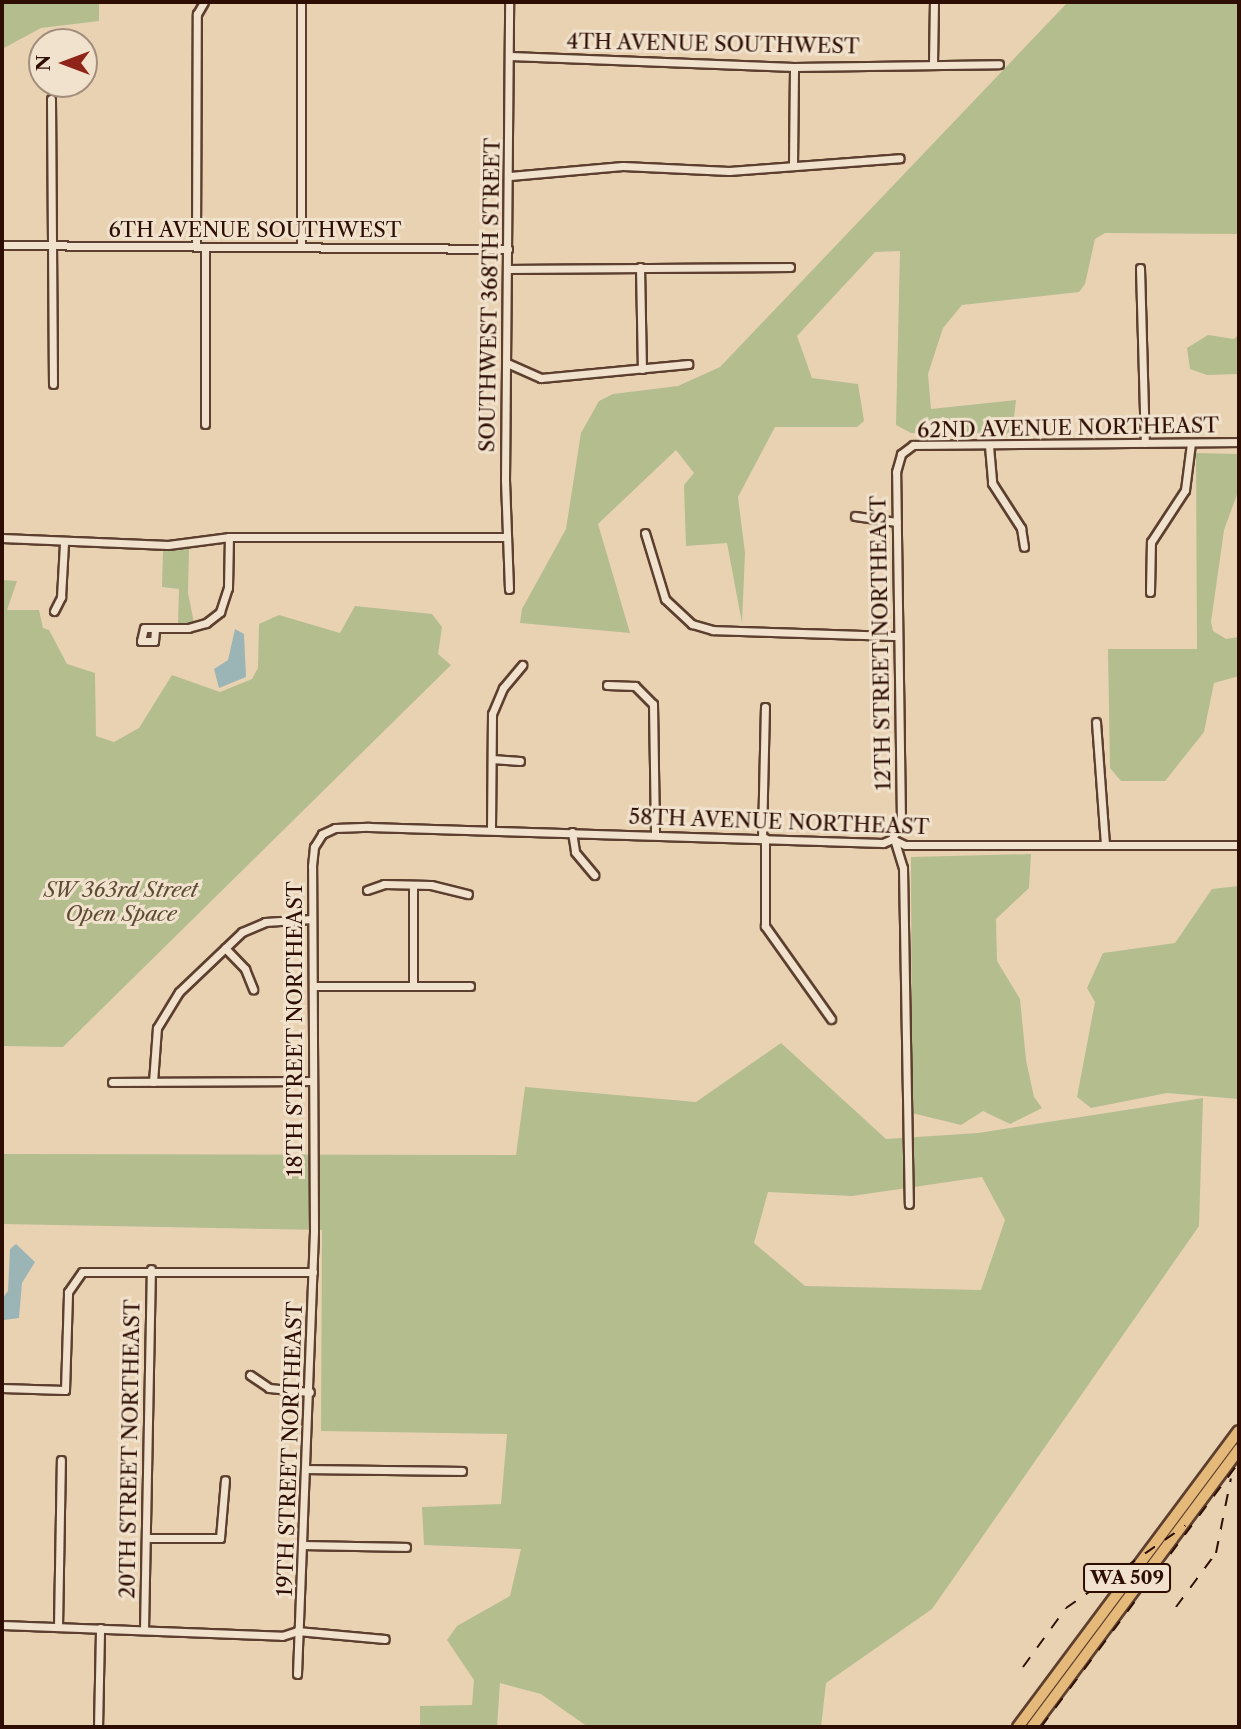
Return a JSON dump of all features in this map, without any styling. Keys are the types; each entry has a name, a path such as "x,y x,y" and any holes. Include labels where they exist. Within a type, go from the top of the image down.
{"main road":[{"name":"WA 509","path":"1018,1727 1239,1431"},
{"name":"WA 509","path":"1032,1727 1239,1448"}],"street":[{"path":"196,247 197,14 203,2"},
{"path":"301,2 301,247"},
{"name":"SOUTHWEST 368TH STREET","path":"509,2 510,176 506,363 506,537 509,589"},
{"path":"933,64 934,2"},
{"name":"4TH AVENUE SOUTHWEST","path":"510,56 794,67 999,64"},
{"path":"793,165 794,67"},
{"path":"51,99 53,384"},
{"path":"510,176 623,166 729,171 901,159"},
{"name":"6TH AVENUE SOUTHWEST","path":"2,245 508,249"},
{"path":"205,247 205,424"},
{"path":"640,267 642,369"},
{"path":"508,269 790,267"},
{"path":"1140,268 1144,443"},
{"path":"506,363 541,379 688,364"},
{"name":"62ND AVENUE NORTHEAST","path":"901,454 913,445 1239,442"},
{"path":"1150,592 1151,542 1188,481 1191,443"},
{"path":"989,446 992,483 1021,528 1024,547"},
{"name":"12TH STREET NORTHEAST","path":"892,839 901,821 896,472 901,454"},
{"path":"855,516 897,522"},
{"path":"645,533 665,599 692,624 713,629 898,636"},
{"path":"155,631 197,626 220,612 228,589 229,537"},
{"path":"2,538 64,543 181,545 229,537 506,537"},
{"path":"54,611 61,597 64,543"},
{"path":"491,829 494,706 522,665"},
{"path":"607,685 635,686 653,704 655,835"},
{"path":"765,707 765,926 831,1019"},
{"path":"1096,722 1105,845"},
{"path":"492,760 520,761"},
{"name":"58TH AVENUE NORTHEAST","path":"320,836 342,827 491,829 883,843 892,839 905,845 1239,845"},
{"path":"572,832 575,852 594,875"},
{"name":"18TH STREET NORTHEAST","path":"314,1223 313,854 320,836"},
{"path":"892,839 899,848 903,868 909,1204"},
{"path":"367,890 384,884 413,885 468,894"},
{"path":"413,885 413,986"},
{"path":"153,1082 153,1046 165,1010 225,948 265,922 312,919"},
{"path":"225,948 245,969 253,989"},
{"path":"313,986 470,986"},
{"path":"112,1082 313,1081"},
{"name":"19TH STREET NORTHEAST","path":"298,1674 298,1631 305,1545 314,1223"},
{"path":"2,1388 65,1390 68,1292 77,1276 93,1269 313,1272"},
{"name":"20TH STREET NORTHEAST","path":"144,1630 151,1269"},
{"path":"250,1375 269,1388 310,1392"},
{"path":"58,1627 61,1460"},
{"path":"307,1469 462,1471"},
{"path":"146,1538 220,1538 225,1480"},
{"path":"305,1545 406,1547"},
{"path":"2,1625 282,1636 298,1631 385,1639"},
{"path":"98,1727 100,1628"}],"green space":[{"path":"2,2 99,2 99,21 28,28 28,35 2,49"},
{"path":"1068,2 1239,2 1239,234 1105,233 1095,239 1085,284 1079,292 962,305 943,328 928,374 931,409 1016,400 1012,434 911,433 896,425 900,251 875,252 797,336 812,378 858,384 864,421 857,427 775,427 738,497 745,553 742,623 727,543 686,546 684,485 694,473 676,450 598,524 630,633 520,623 522,609 566,529 581,433 599,401 613,394 678,386 720,367"},
{"path":"1239,334 1239,374 1207,375 1190,369 1187,348 1208,335 1234,339"},
{"path":"1196,453 1239,454 1239,489 1224,530 1211,622 1213,631 1226,639 1239,637 1239,676 1214,683 1204,732 1165,781 1121,781 1110,768 1108,649 1197,649"},
{"path":"189,548 188,593 194,623 178,625 179,589 162,587 163,550"},
{"name":"SW 363rd Street Open Space","path":"2,580 17,581 7,610 39,610 43,628 49,630 67,664 95,673 96,736 114,742 139,728 172,675 220,692 252,679 258,668 259,624 279,615 340,633 355,606 432,614 442,627 438,654 451,665 63,1047 2,1046"},
{"path":"1031,854 1029,888 996,919 997,961 1020,999 1026,1060 1034,1097 1042,1108 1010,1124 983,1111 961,1125 912,1113 911,857"},
{"path":"1239,886 1239,1099 1167,1093 1091,1108 1077,1097 1095,1002 1087,988 1103,953 1175,943 1212,889"},
{"path":"781,1043 886,1139 978,1133 1203,1098 1199,1226 932,1609 826,1683 821,1727 588,1727 541,1694 500,1683 497,1727 420,1727 420,1706 472,1705 474,1680 447,1640 457,1626 510,1596 521,1549 424,1545 422,1507 501,1504 507,1434 321,1431 322,1230 2,1224 2,1154 516,1155 525,1087 696,1102","holes":["982,1177 1005,1220 981,1290 805,1286 754,1243 768,1192 852,1196"]}],"water":[{"path":"235,629 244,634 246,677 219,688 214,669 228,660"},
{"path":"16,1244 35,1262 22,1283 19,1318 4,1320 2,1299 8,1291 10,1249"}],"railway":[{"path":"1041,1727 1239,1462"},
{"path":"1176,1607 1216,1553 1231,1478"},
{"path":"1023,1667 1066,1608 1185,1526"}]}
